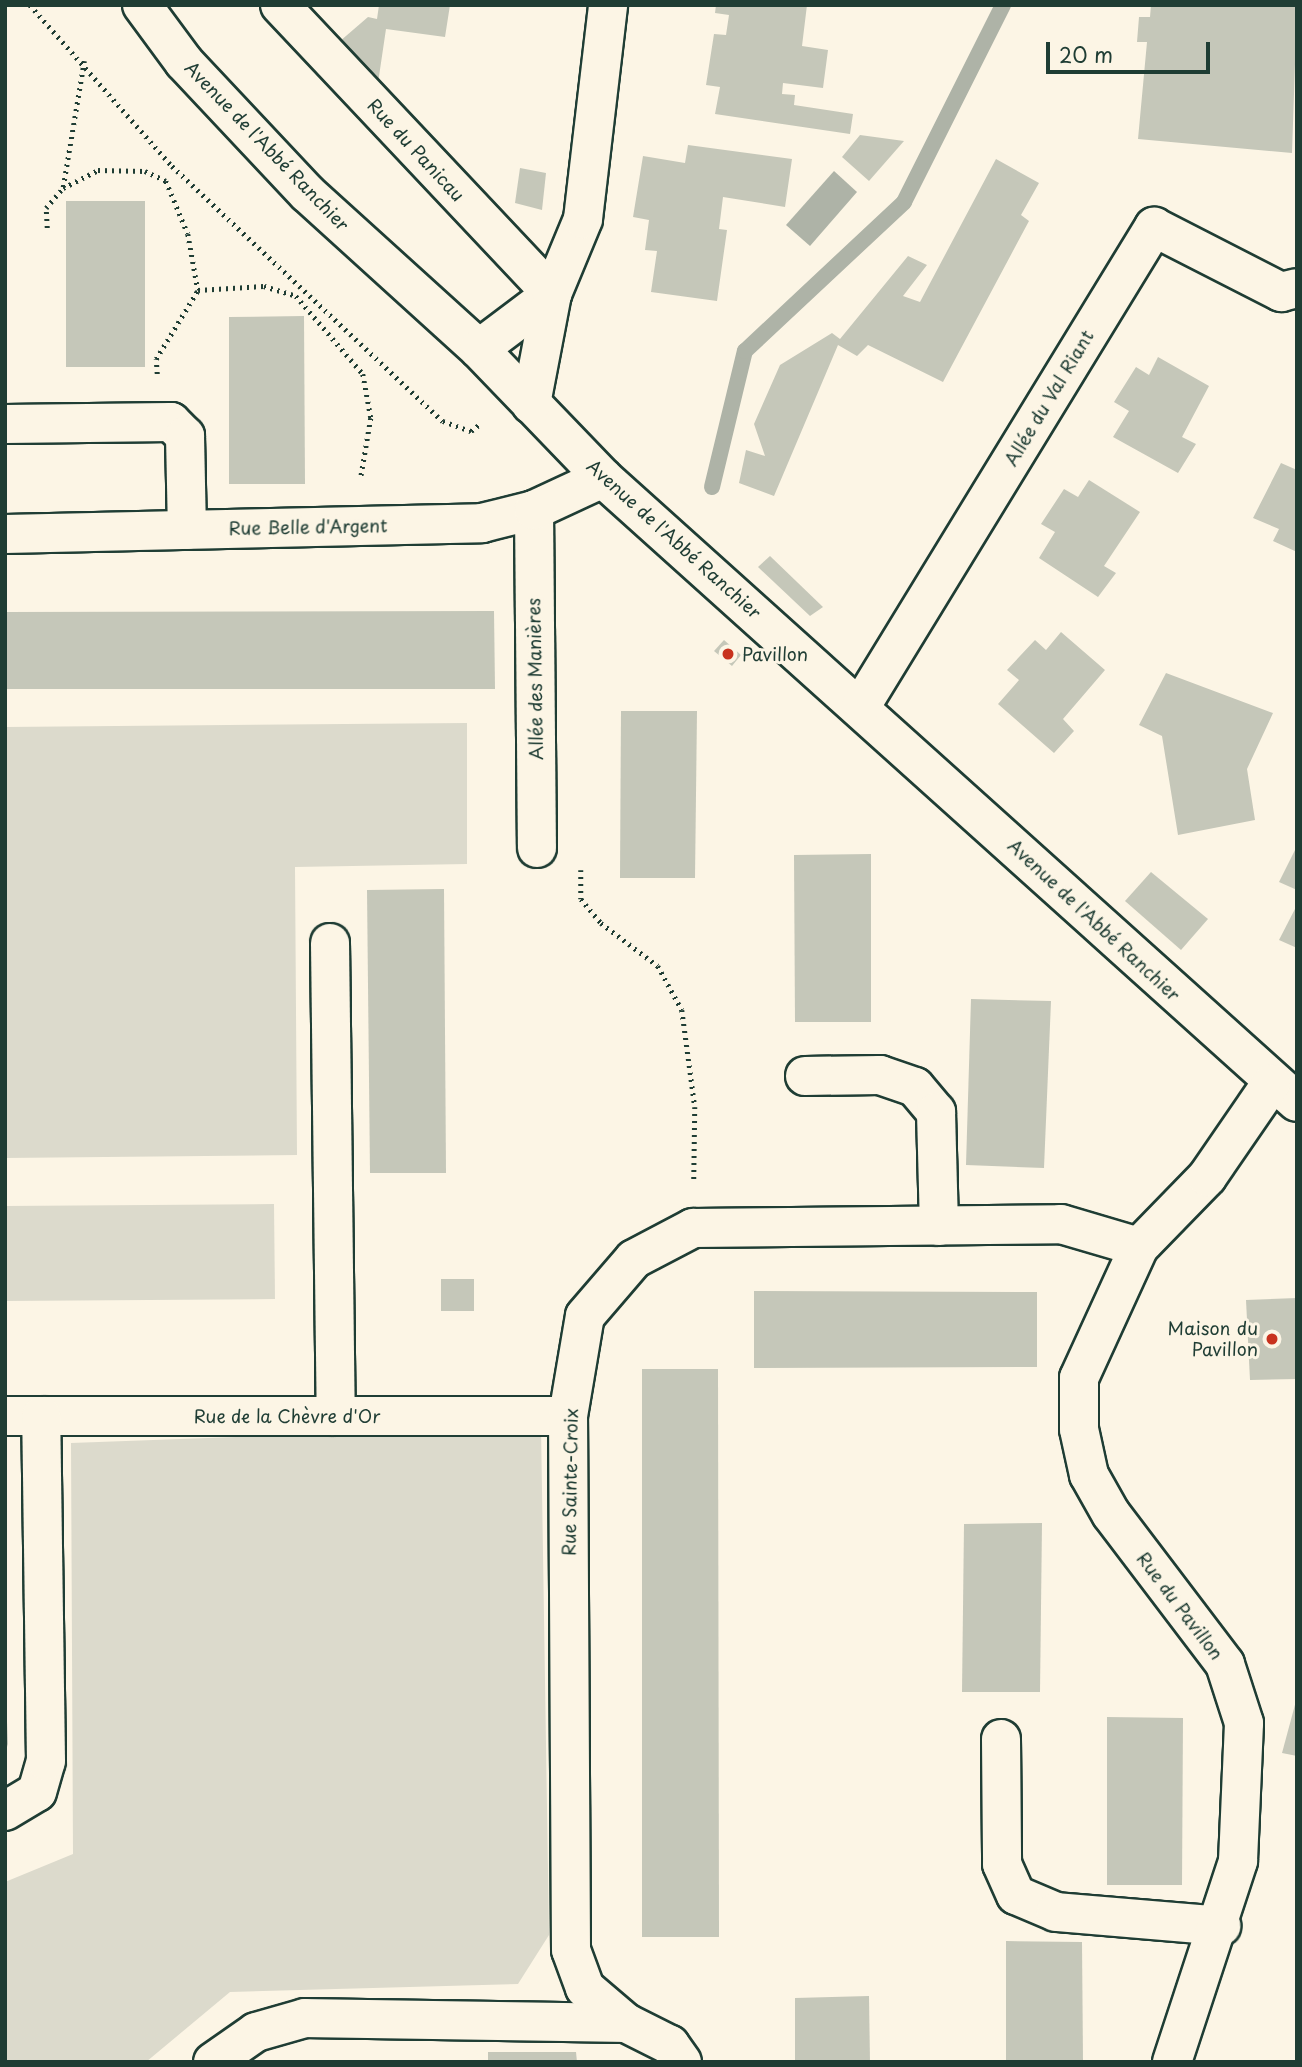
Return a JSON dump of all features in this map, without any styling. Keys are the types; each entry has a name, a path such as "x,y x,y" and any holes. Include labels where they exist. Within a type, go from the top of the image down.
{"street":[{"name":"Avenue de l'Abbé Ranchier","path":"142,5 184,62 307,193 479,349 603,478 861,705 1284,1093"},
{"name":"Rue du Panicau","path":"280,5 552,294"},
{"path":"531,404 552,294 583,219 608,5"},
{"name":"Allée du Val Riant","path":"861,705 1154,226 1281,292 1297,288"},
{"path":"479,349 552,294"},
{"path":"5,425 171,422 185,436 187,530"},
{"name":"Rue Belle d'Argent","path":"5,534 482,523 534,510 603,478"},
{"name":"Allée des Manières","path":"534,510 537,848"},
{"path":"330,943 336,1416"},
{"path":"805,1076 880,1075 915,1087 936,1112 939,1226"},
{"path":"1139,1247 1284,1093"},
{"name":"Rue Sainte-Croix","path":"682,2062 670,2045 626,2023 584,1988 571,1951 568,1416 584,1316 634,1259 693,1228 1061,1224 1139,1247"},
{"name":"Rue du Pavillon","path":"1139,1247 1079,1378 1079,1429 1089,1475 1111,1514 1225,1664 1244,1723 1238,1861 1221,1926 1172,2062"},
{"path":"5,1811 37,1792 46,1761 23,1416"},
{"name":"Rue de la Chèvre d'Or","path":"23,1416 568,1416"},
{"path":"1001,1739 1002,1864 1016,1895 1056,1912 1221,1926"},
{"path":"213,2062 256,2032 305,2018 626,2023"}],"path":[{"path":"30,5 84,60 172,166 443,421 471,431 480,424"},
{"path":"63,188 84,60"},
{"path":"47,228 46,208 63,188 98,170 145,171 166,181 188,234 198,290 156,359 158,422"},
{"path":"198,290 264,286 296,296 338,341 363,374 371,418 361,486"},
{"path":"601,923 658,966 682,1010 695,1107 693,1228"}],"shaded area":[{"path":"834,171 857,192 810,246 786,225"},
{"path":"467,723 467,864 295,867 297,1155 5,1158 5,727"},
{"path":"274,1204 275,1299 5,1301 5,1206"},
{"path":"541,1426 549,1935 518,1984 230,1992 146,2062 5,2062 5,1882 73,1854 71,1443"}],"building":[{"path":"379,5 450,5 445,37 386,29 378,83 339,42 368,17 377,19"},
{"path":"716,5 807,5 802,46 828,50 823,88 783,83 782,94 795,95 794,105 853,114 850,134 715,114 720,87 706,85 714,34 726,35 729,15 715,13"},
{"path":"1151,5 1297,5 1292,153 1138,139 1147,42 1137,42 1139,17 1150,17"},
{"path":"860,135 904,141 869,181 842,157"},
{"path":"688,145 792,159 785,207 723,197 719,229 727,230 717,301 651,292 657,251 645,250 649,220 633,217 643,156 685,163"},
{"path":"996,159 1039,183 1021,215 1029,221 943,382 868,345 857,356 838,345 774,496 739,483 746,450 765,456 754,424 780,365 832,333 840,339 908,256 927,265 903,296 920,302"},
{"path":"520,168 546,173 542,210 515,203"},
{"path":"66,201 145,201 145,367 66,367"},
{"path":"304,316 305,484 229,484 229,317"},
{"path":"1158,357 1209,386 1182,437 1196,444 1178,473 1113,437 1129,411 1114,402 1136,367 1149,375"},
{"path":"1281,463 1297,470 1297,552 1273,541 1279,529 1253,518"},
{"path":"1089,480 1140,512 1104,566 1116,573 1098,597 1039,558 1055,532 1041,524 1064,489 1078,497"},
{"path":"770,556 823,607 810,616 758,567"},
{"path":"494,611 495,689 5,689 5,612"},
{"path":"1061,632 1105,670 1063,719 1074,731 1054,753 998,704 1019,680 1007,670 1035,640 1046,650"},
{"path":"724,640 741,655 732,666 714,651"},
{"path":"1166,673 1273,713 1247,769 1255,820 1178,835 1162,736 1139,725"},
{"path":"621,711 697,711 695,878 620,878"},
{"path":"1297,846 1297,890 1279,882"},
{"path":"871,854 871,1022 795,1022 794,855"},
{"path":"1151,872 1208,919 1181,950 1125,901"},
{"path":"444,889 446,1173 370,1173 367,890"},
{"path":"1297,905 1297,948 1279,940"},
{"path":"971,999 1051,1001 1044,1168 966,1165"},
{"path":"441,1279 474,1279 474,1311 441,1311"},
{"path":"754,1291 1037,1292 1037,1367 754,1368"},
{"name":"Maison du Pavillon","path":"1297,1298 1297,1379 1250,1380 1246,1300"},
{"path":"642,1369 718,1369 719,1937 642,1937"},
{"path":"1042,1523 1040,1692 962,1692 964,1524"},
{"path":"5,1676 8,1744 5,1753"},
{"path":"1297,1702 1297,1756 1282,1753"},
{"path":"1107,1717 1183,1718 1182,1885 1107,1885"},
{"path":"1006,1941 1082,1942 1083,2062 1006,2062"},
{"path":"869,1996 870,2062 795,2062 795,1998"},
{"path":"488,2052 576,2052 577,2062 488,2062"}],"waterway":[{"path":"712,487 745,351 904,202 1003,5"}],"place":[{"name":"Pavillon","path":"728,654"},
{"name":"Maison du Pavillon","path":"1272,1339"}]}
